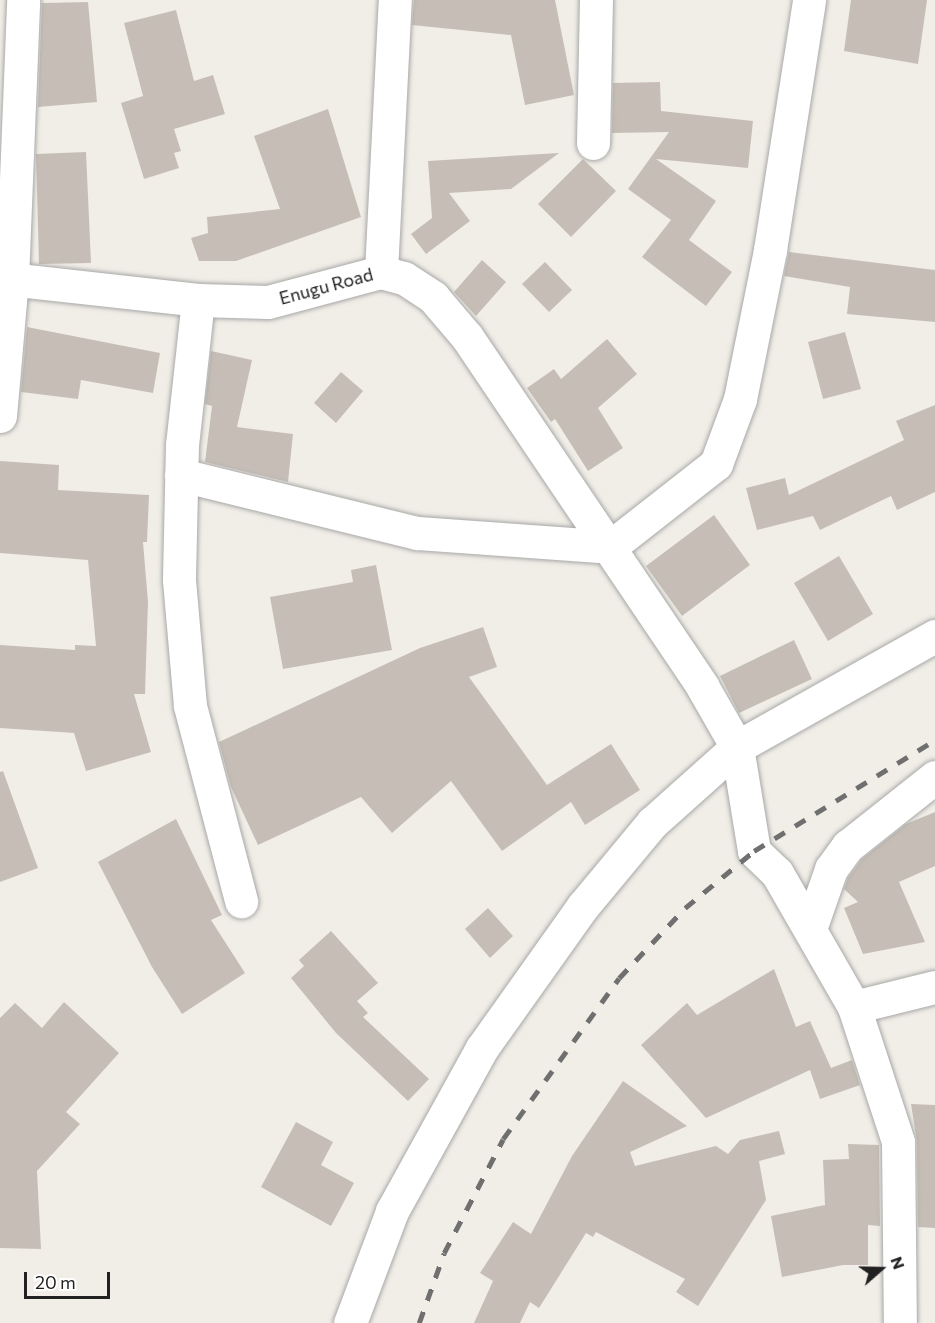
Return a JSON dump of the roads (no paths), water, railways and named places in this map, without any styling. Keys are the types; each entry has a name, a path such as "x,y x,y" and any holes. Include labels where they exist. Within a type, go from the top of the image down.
{"street":[{"path":"0,416 23,0"},
{"name":"Enugu Road","path":"6,278 198,300 268,302 381,272 395,0"},
{"path":"593,143 596,0"},
{"path":"181,475 417,532 610,547 716,464 740,399 770,250 809,0"},
{"path":"381,272 404,278 433,297 467,338 702,686 737,747 754,851 777,873 854,1007 898,1142 900,1323"},
{"path":"198,300 181,475 179,580 190,706 241,901"},
{"path":"350,1323 392,1211 482,1048 583,906 652,823 737,747 935,636"},
{"path":"810,930 831,869 848,846 935,777"},
{"path":"854,1007 935,987"}],"railway":[{"path":"419,1323 444,1253 503,1139 619,978 685,908 754,851 935,740"}]}
